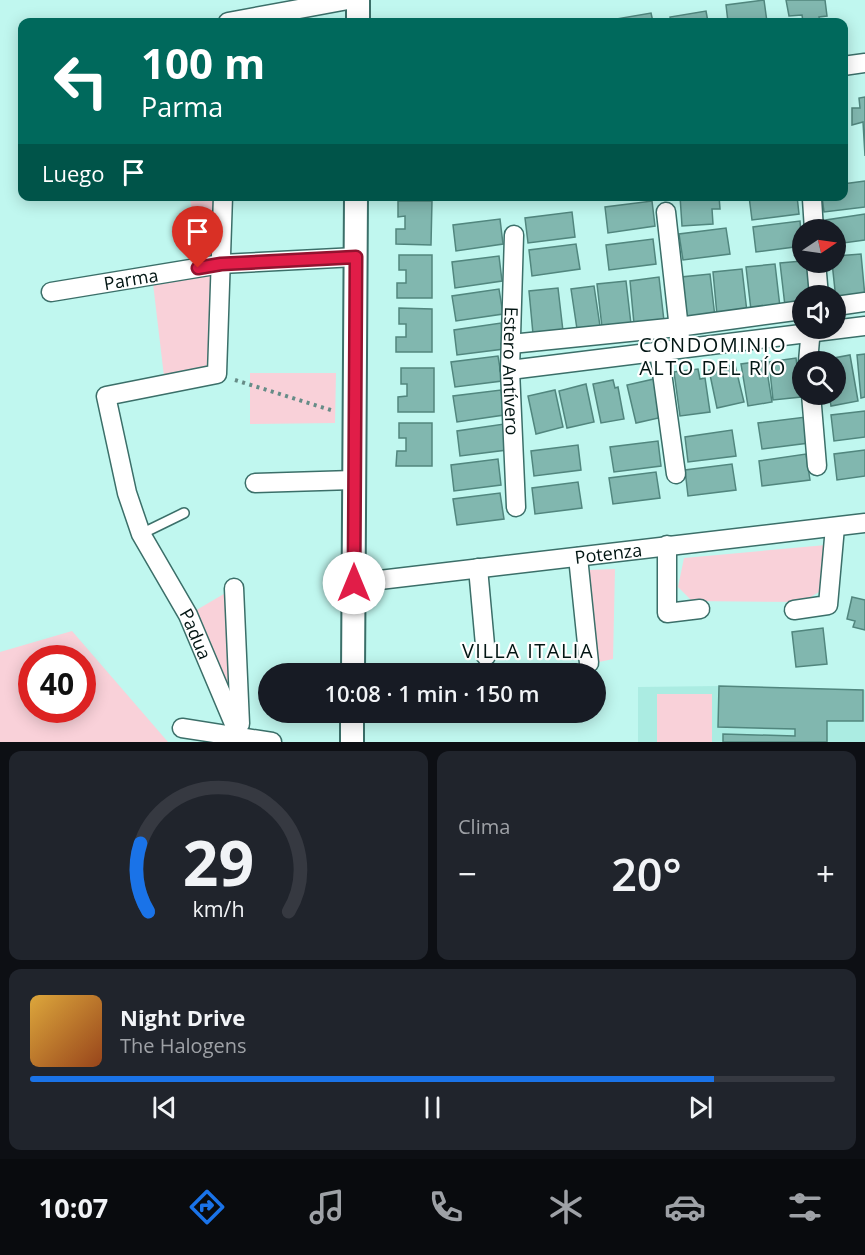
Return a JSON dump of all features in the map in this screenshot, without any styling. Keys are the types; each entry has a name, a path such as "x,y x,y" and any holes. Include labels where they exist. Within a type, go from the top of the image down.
{"street":[{"path":"250,18 348,0"},
{"path":"358,0 358,18"},
{"path":"848,65 865,63"},
{"path":"217,374 223,201"},
{"path":"352,663 357,201"},
{"path":"812,201 813,219"},
{"path":"666,212 681,349"},
{"name":"Estero Antívero","path":"514,235 510,370 516,507"},
{"name":"Parma","path":"51,292 221,264 356,257"},
{"path":"846,305 865,302"},
{"path":"511,344 678,327 792,311"},
{"path":"846,328 865,326"},
{"path":"510,370 792,334"},
{"path":"659,351 676,474"},
{"name":"Padua","path":"217,374 106,396 127,493 141,534 188,615 240,738"},
{"path":"812,405 818,466"},
{"path":"255,483 353,480"},
{"name":"Potenza","path":"354,583 865,523"},
{"path":"794,610 828,605 835,527"},
{"path":"668,545 667,613 700,609"},
{"path":"578,557 589,663"},
{"path":"478,568 486,656"},
{"path":"234,588 240,738"},
{"path":"352,723 352,742"},
{"path":"182,728 272,742"}],"lane":[{"path":"141,534 184,513"}],"path":[{"path":"217,374 354,417"}],"shaded area":[{"path":"190,201 223,201 217,374 165,385 152,275 198,268"},
{"path":"250,373 336,373 335,423 250,424"},
{"path":"826,545 819,592 802,602 692,601 678,587 684,558"},
{"path":"615,569 613,659 599,662 588,570"},
{"path":"234,588 240,738 188,615"},
{"path":"72,631 84,645 24,645"},
{"path":"18,647 18,723 96,723 96,659 168,742 0,742 0,652"},
{"path":"719,686 865,690 865,742 638,742 638,687"},
{"path":"657,694 712,694 712,742 657,742"}],"building":[{"path":"764,0 766,18 728,18 726,5"},
{"path":"786,0 825,0 827,16 802,18 802,15 789,16"},
{"path":"706,11 707,18 670,18"},
{"path":"651,13 652,18 622,18"},
{"path":"865,97 865,156 863,122 852,125 852,108 860,108 859,98"},
{"path":"865,181 865,207 824,212 823,201 848,201 848,183"},
{"path":"398,201 432,201 431,245 396,244 396,229 405,229 405,216 398,217"},
{"path":"652,201 655,226 608,233 605,207"},
{"path":"680,201 719,201 720,209 712,209 713,224 682,226"},
{"path":"750,201 798,201 799,214 752,220"},
{"path":"572,212 575,237 528,243 525,218"},
{"path":"865,214 865,240 846,243 846,219 832,219"},
{"path":"500,219 503,244 456,251 453,225"},
{"path":"792,222 792,247 756,252 753,227"},
{"path":"726,228 730,254 683,260 679,234"},
{"path":"653,239 656,264 609,270 606,245"},
{"path":"576,244 580,269 532,276 529,250"},
{"path":"861,254 865,297 846,299 846,285 834,285 833,273 846,273 846,255"},
{"path":"399,255 432,255 432,298 397,298 397,283 406,283 406,270 399,270"},
{"path":"499,256 502,281 455,288 452,262"},
{"path":"792,262 792,273 811,273 812,285 792,285 792,305 785,306 780,263"},
{"path":"775,264 780,307 751,310 746,267"},
{"path":"742,269 747,312 717,315 713,272"},
{"path":"710,274 715,317 685,320 681,277"},
{"path":"659,277 664,321 634,324 630,281"},
{"path":"626,281 631,324 602,327 597,284"},
{"path":"594,286 600,326 577,329 571,289"},
{"path":"558,288 563,331 533,334 529,291"},
{"path":"499,289 503,314 456,321 452,296"},
{"path":"399,308 432,309 432,352 396,352 396,337 406,337 406,324 399,324"},
{"path":"501,323 504,349 457,355 454,330"},
{"path":"865,354 865,397 861,398 857,355"},
{"path":"850,355 858,401 846,403 846,356"},
{"path":"498,356 502,381 455,387 451,362"},
{"path":"792,359 792,398 773,400 769,362"},
{"path":"762,361 763,372 767,371 772,402 748,406 741,364"},
{"path":"735,365 744,402 717,408 709,370"},
{"path":"401,368 434,368 434,412 398,412 398,397 407,396 407,384 401,384"},
{"path":"698,369 700,379 705,378 710,412 680,416 674,372"},
{"path":"654,379 663,417 636,423 627,385"},
{"path":"613,380 615,388 618,387 624,419 601,423 593,384"},
{"path":"586,384 594,422 567,428 559,391"},
{"path":"501,390 504,415 457,422 453,396"},
{"path":"555,390 563,427 536,434 528,396"},
{"path":"865,411 865,437 834,441 831,415"},
{"path":"806,417 809,443 762,449 758,423"},
{"path":"399,423 432,423 432,466 396,466 397,451 406,451 406,438 399,438"},
{"path":"504,424 507,450 460,456 457,431"},
{"path":"732,430 736,456 688,462 685,437"},
{"path":"658,441 661,466 614,472 610,447"},
{"path":"578,445 581,470 534,476 531,451"},
{"path":"865,450 865,476 837,480 834,454"},
{"path":"806,454 810,480 762,486 759,461"},
{"path":"498,459 501,485 454,491 451,465"},
{"path":"732,464 736,490 688,496 685,470"},
{"path":"656,472 660,498 613,504 609,478"},
{"path":"578,482 582,508 535,514 532,488"},
{"path":"500,493 504,519 457,525 453,499"},
{"path":"852,597 865,600 865,630 853,627 855,621 847,619"},
{"path":"823,628 827,664 796,667 792,632"},
{"path":"719,686 863,690 863,721 827,721 827,742 723,742 723,734 795,736 795,729 718,727"}],"district":[{"name":"CONDOMINIO ALTO DEL RÍO","path":"713,356"},
{"name":"VILLA ITALIA","path":"528,650"}],"route":[{"path":"198,268 221,264 356,257 353,429 354,583"}]}
